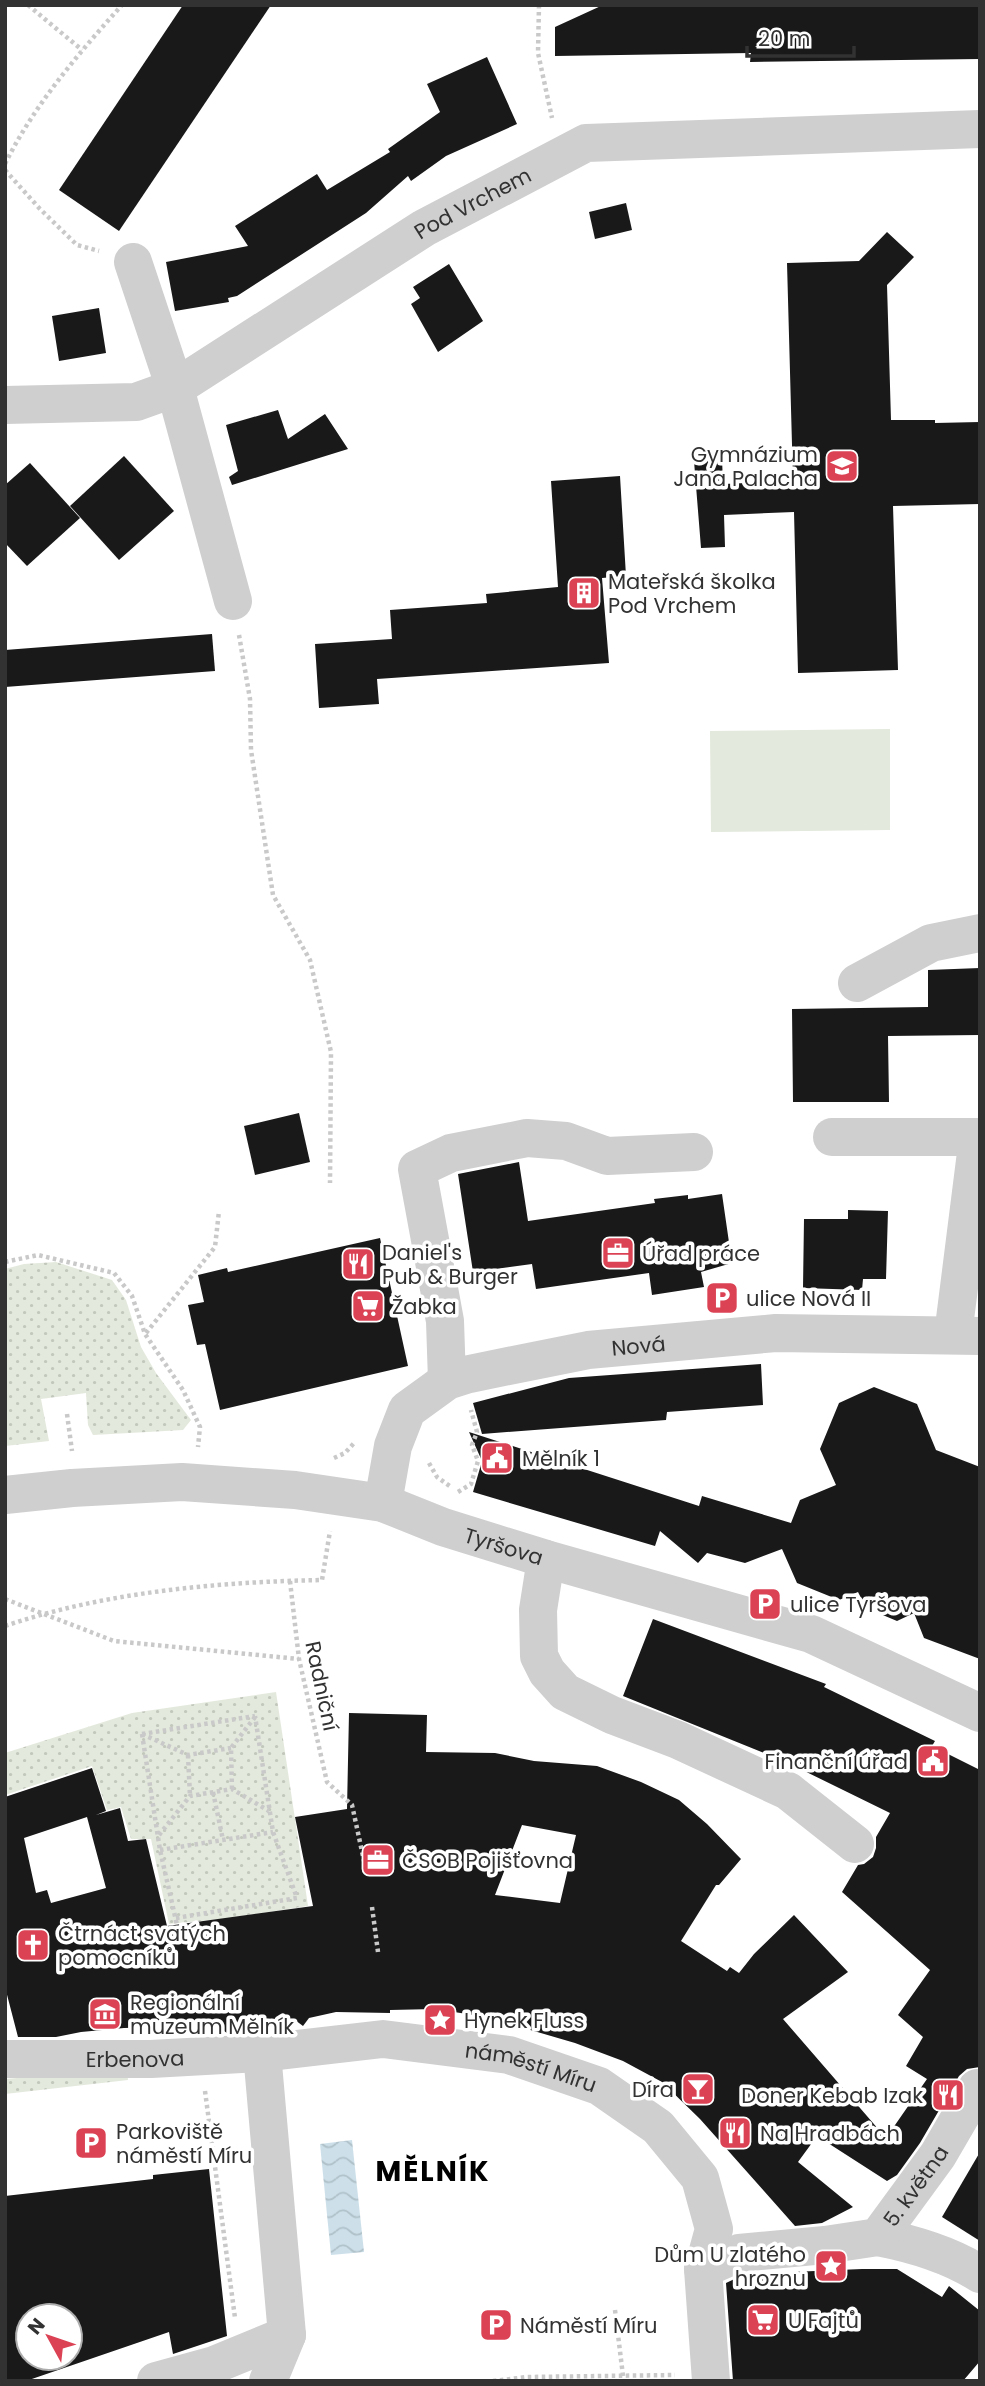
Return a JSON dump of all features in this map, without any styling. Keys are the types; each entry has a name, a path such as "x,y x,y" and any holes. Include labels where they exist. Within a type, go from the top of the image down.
{"street":[{"name":"Pod Vrchem","path":"5,405 136,402 175,388 424,228 586,143 980,129"},
{"path":"133,262 175,388 233,601"},
{"path":"857,983 931,943 980,933"},
{"path":"832,1137 979,1137 967,1335"},
{"path":"447,1381 445,1321 417,1169 451,1153 527,1138 566,1141 607,1156 694,1152"},
{"name":"Nová","path":"383,1503 393,1446 407,1410 447,1381 469,1374 588,1350 776,1333 967,1335"},
{"name":"Tyršova","path":"5,1496 72,1488 182,1482 295,1490 383,1503 443,1527 546,1559 811,1634 980,1713"},
{"path":"546,1559 538,1610 539,1656 547,1672 565,1692 788,1791 855,1844"},
{"name":"náměstí Míru","path":"262,2053 383,2039 509,2055 599,2086 658,2127 700,2178 714,2229 703,2269 711,2377"},
{"path":"262,2053 258,2136 287,2335 268,2381"},
{"name":"Erbenova","path":"5,2059 151,2059 262,2053"},
{"name":"5. května","path":"703,2269 739,2253 878,2237 938,2155 977,2088"},
{"path":"878,2237 918,2245 974,2270"},
{"path":"156,2381 214,2365 287,2335"}],"path":[{"path":"27,5 82,50"},
{"path":"5,164 17,139 82,50 122,5"},
{"path":"538,5 538,53 554,128"},
{"path":"5,170 77,245 133,262"},
{"path":"233,601 250,699 251,750 272,895 310,960 331,1052 330,1183"},
{"path":"145,1334 215,1247 219,1211"},
{"path":"5,1262 38,1255 114,1273 132,1296 145,1334 183,1390 200,1427 198,1448 211,1449"},
{"path":"67,1414 72,1452"},
{"path":"471,1484 478,1461 475,1446 477,1432"},
{"path":"330,1460 345,1453 358,1439"},
{"path":"426,1452 437,1477 458,1492"},
{"path":"5,1626 42,1613 187,1587 321,1580 331,1527"},
{"name":"Radniční","path":"290,1581 299,1659 327,1782 352,1805 366,1870"},
{"path":"5,1599 114,1641 299,1659"},
{"path":"142,1734 256,1716"},
{"path":"232,1789 231,1748 256,1716"},
{"path":"176,1918 297,1898 273,1832 256,1716"},
{"path":"142,1734 188,1755 231,1748"},
{"path":"142,1734 160,1850 177,1925"},
{"path":"159,1835 190,1796 188,1755"},
{"path":"190,1796 232,1789 270,1811"},
{"path":"213,1792 223,1840"},
{"path":"160,1850 273,1832"},
{"path":"372,1907 378,1952"},
{"path":"204,2088 240,2354"},
{"path":"615,2309 622,2376"},
{"path":"493,2381 527,2377 711,2377"}],"shaded area":[{"path":"890,729 890,830 711,832 710,731"},
{"path":"56,1262 112,1280 126,1300 141,1347 156,1373 191,1420 183,1430 93,1435 88,1425 86,1393 41,1399 49,1441 5,1446 5,1269 24,1264"},
{"path":"276,1692 308,1906 169,1924 151,1839 131,1839 121,1807 107,1810 92,1766 5,1795 5,1753 132,1713"},
{"path":"127,2069 128,2080 5,2094 5,2079"}],"water":[{"path":"352,2140 364,2252 331,2255 320,2144"}],"building":[{"path":"183,5 271,5 119,231 59,190"},
{"path":"603,5 980,5 980,59 750,62 751,53 555,56 555,27"},
{"path":"487,57 517,124 446,156 411,181 408,176 366,213 237,296 228,298 229,302 175,311 166,262 248,246 235,226 317,174 327,190 390,152 388,149 440,112 427,84"},
{"path":"626,203 632,230 595,239 589,212"},
{"name":"Gymnázium Jana Palacha","path":"887,232 914,257 887,285 891,420 980,422 980,504 893,506 898,670 798,673 794,512 724,515 725,547 701,548 694,461 722,458 723,484 793,481 787,263 859,261"},
{"path":"449,264 483,321 438,352 411,304 420,298 413,287"},
{"path":"99,308 106,353 59,361 52,316"},
{"path":"278,410 288,439 325,414 348,449 232,485 229,477 238,471 226,425"},
{"path":"124,456 174,511 119,560 70,506"},
{"path":"30,463 80,518 27,566 5,543 5,485"},
{"name":"Mateřská školka Pod Vrchem","path":"620,476 626,576 602,578 609,663 377,679 379,704 319,708 315,644 392,639 390,610 487,603 486,594 558,587 551,481"},
{"path":"212,634 215,671 5,687 5,650"},
{"path":"980,968 980,1035 888,1036 889,1102 793,1102 792,1009 928,1007 928,970"},
{"path":"299,1113 310,1162 255,1175 244,1126"},
{"path":"519,1162 528,1221 655,1203 654,1199 688,1195 688,1199 722,1194 732,1263 701,1272 704,1287 652,1295 649,1273 536,1289 532,1264 473,1272 458,1174"},
{"path":"848,1210 888,1211 886,1279 863,1279 862,1290 803,1288 804,1219 848,1219"},
{"path":"380,1238 408,1366 220,1410 205,1344 197,1345 188,1305 204,1302 198,1275 227,1268 228,1272"},
{"path":"761,1364 763,1405 667,1412 666,1420 482,1434 473,1403 569,1378"},
{"path":"874,1387 917,1404 936,1450 980,1467 980,1659 924,1638 914,1613 897,1621 866,1608 858,1592 839,1600 797,1583 782,1549 745,1563 707,1553 698,1563 660,1531 655,1546 473,1492 482,1461 469,1432 699,1506 702,1496 791,1523 800,1500 836,1485 820,1449 839,1403"},
{"path":"653,1619 826,1684 824,1687 935,1741 932,1746 980,1770 980,2067 967,2069 959,2076 920,2143 897,2175 887,2181 817,2136 798,2162 853,2207 822,2223 795,2226 700,2119 662,2082 623,2061 575,2043 486,2017 435,2009 390,2010 390,2013 336,2012 309,2018 303,2026 295,2020 239,2029 236,2033 227,2033 221,2029 197,2030 196,2026 124,2028 56,2037 18,2037 5,1987 5,1797 92,1768 106,1811 96,1815 120,1808 128,1841 146,1839 167,1926 313,1906 295,1817 347,1809 349,1713 427,1715 426,1752 495,1753 534,1761 597,1766 679,1800 707,1824 741,1859 719,1885 716,1885 681,1941 727,1971 730,1967 739,1973 754,1954 794,1915 848,1972 783,2019 886,2138 927,2079 906,2066 923,2037 898,2015 930,1970 842,1892 858,1865 873,1857 876,1837 890,1813 786,1762 623,1696","holes":["87,1817 106,1888 51,1903 47,1890 36,1893 24,1838","522,1825 576,1835 560,1903 495,1895"]},
{"path":"980,2152 980,2241 942,2217"},
{"path":"209,2169 227,2336 173,2354 169,2332 84,2361 84,2302 14,2302 14,2372 52,2372 26,2381 5,2381 5,2196 153,2179 153,2175"},
{"path":"897,2269 942,2297 949,2286 980,2311 980,2361 963,2381 733,2381 726,2283 745,2274"}],"place":[{"name":"Gymnázium Jana Palacha","path":"842,466"},
{"name":"Mateřská školka Pod Vrchem","path":"584,593"},
{"name":"Úřad práce","path":"618,1253"},
{"name":"Daniel's Pub & Burger","path":"358,1264"},
{"name":"ulice Nová II","path":"722,1298"},
{"name":"Žabka","path":"368,1306"},
{"name":"Mělník 1","path":"497,1458"},
{"name":"ulice Tyršova","path":"765,1604"},
{"name":"Finanční úřad","path":"933,1761"},
{"name":"ČSOB Pojišťovna","path":"378,1860"},
{"name":"Čtrnáct svatých pomocníků","path":"33,1945"},
{"name":"Regionální muzeum Mělník","path":"105,2014"},
{"name":"Hynek Fluss","path":"440,2020"},
{"name":"Díra","path":"698,2089"},
{"name":"Doner Kebab Izak","path":"948,2095"},
{"name":"Na Hradbách","path":"735,2133"},
{"name":"Parkoviště náměstí Míru","path":"91,2143"},
{"name":"Dům U zlatého hroznu","path":"831,2266"},
{"name":"U Fajtů","path":"763,2320"},
{"name":"Náměstí Míru","path":"496,2325"}],"district":[{"name":"MĚLNÍK","path":"433,2171"}]}
